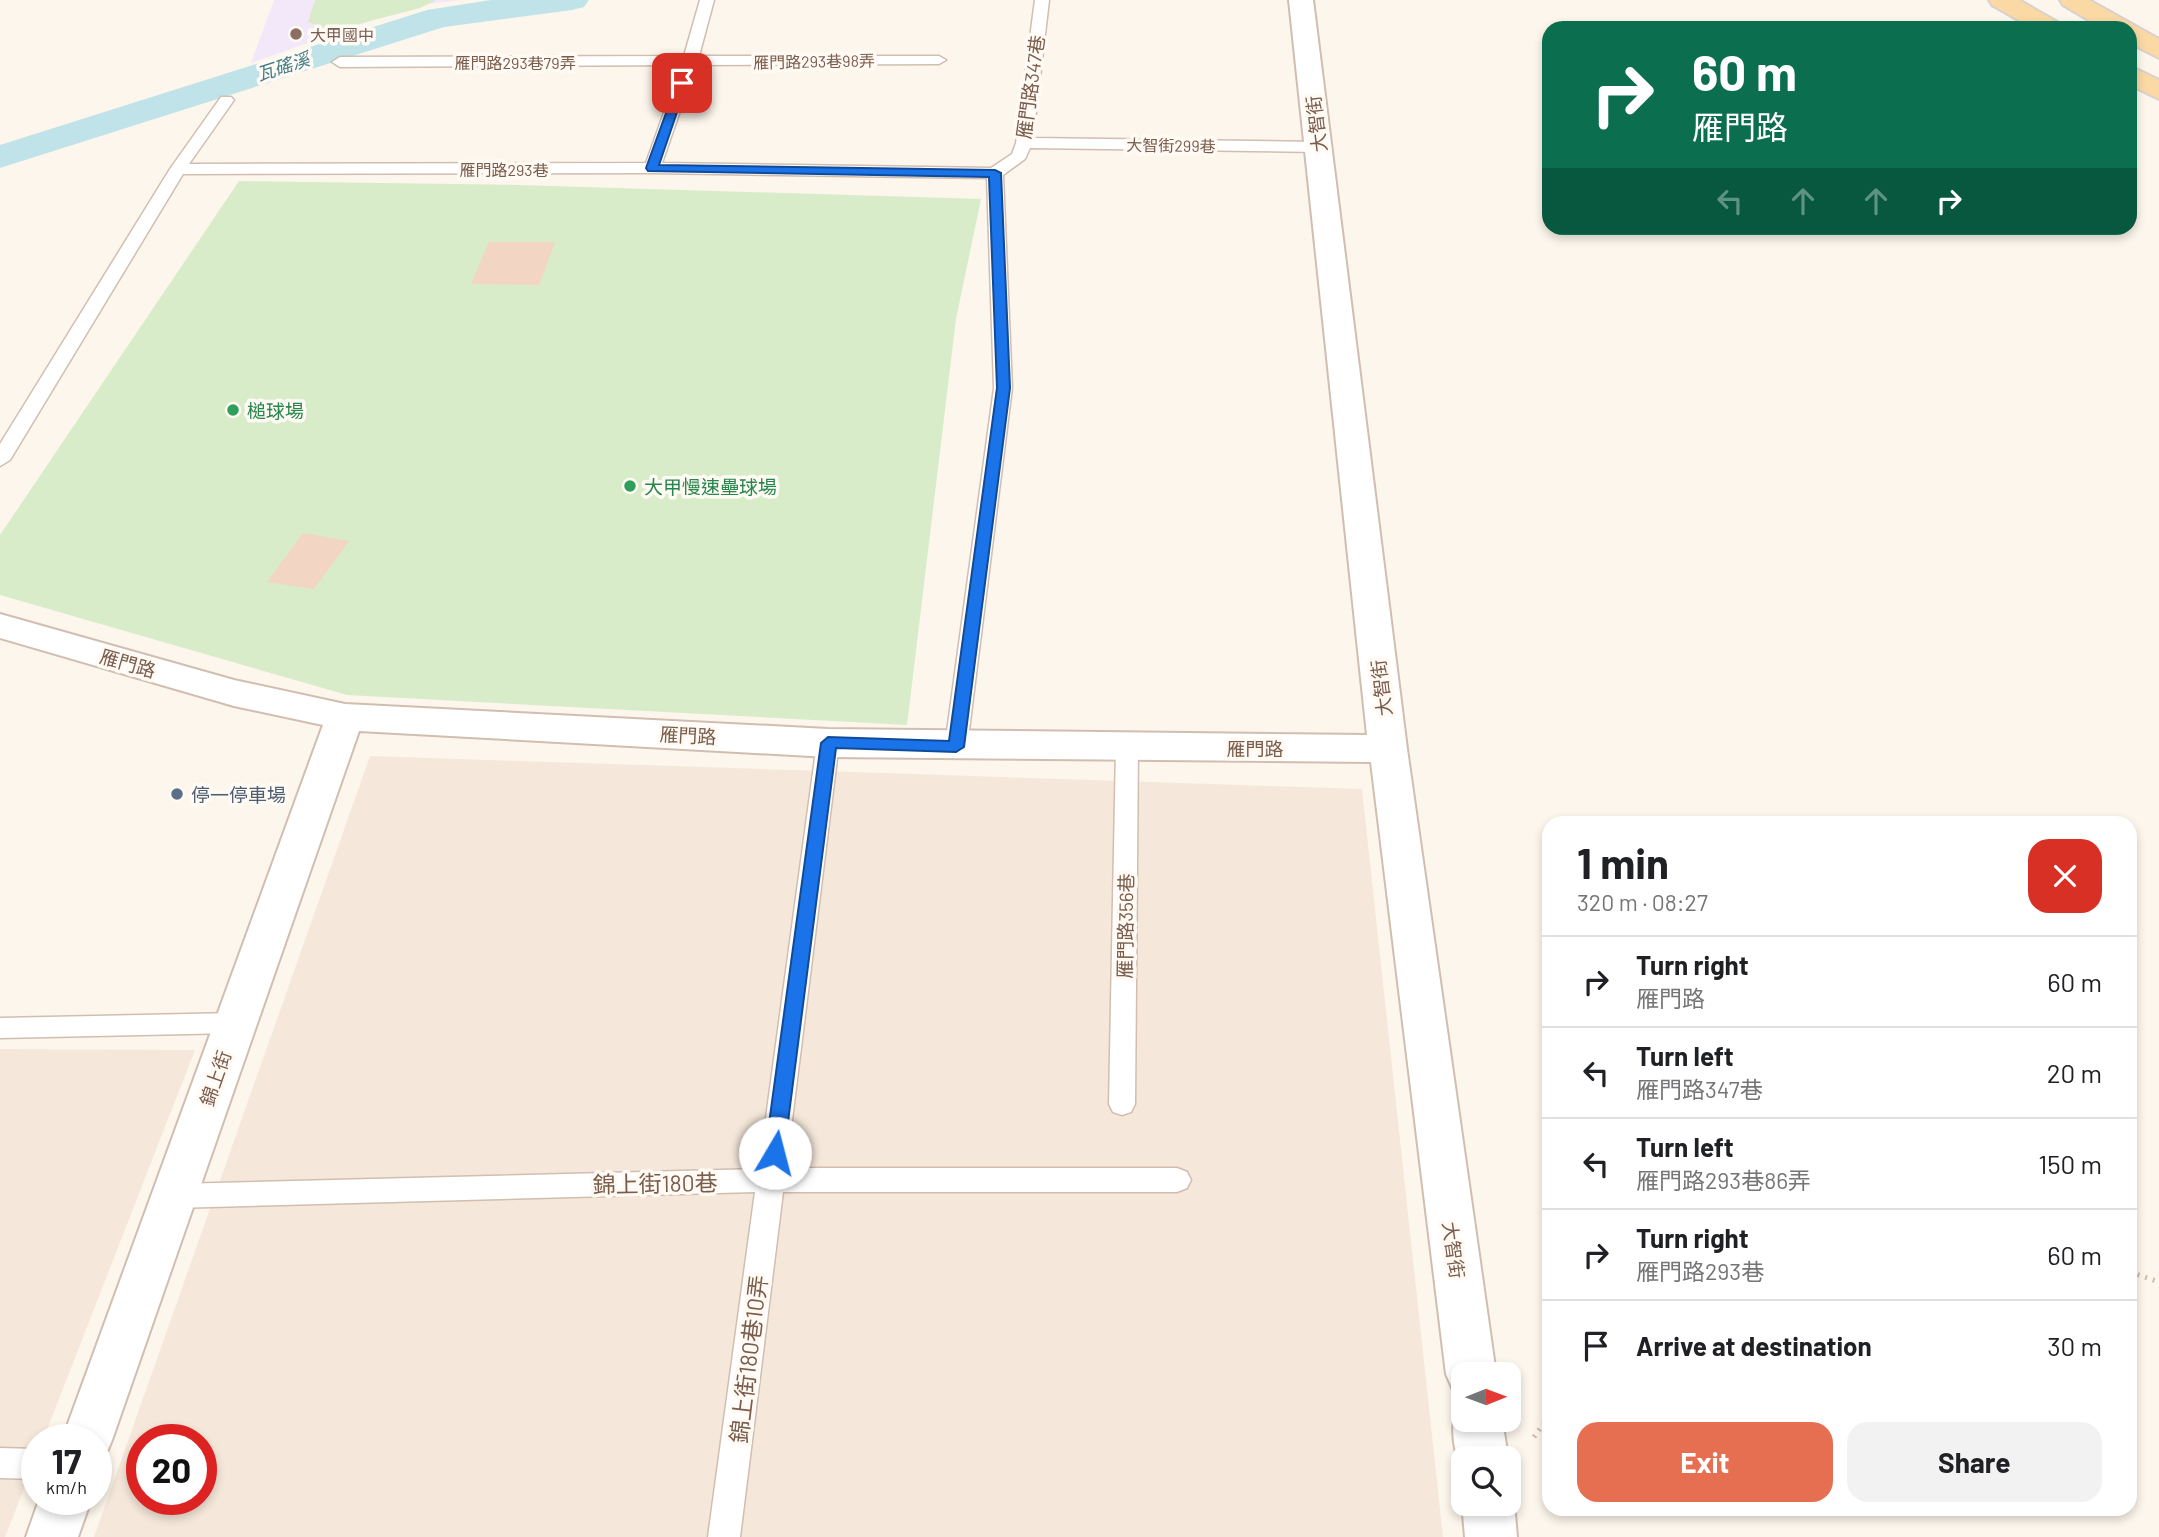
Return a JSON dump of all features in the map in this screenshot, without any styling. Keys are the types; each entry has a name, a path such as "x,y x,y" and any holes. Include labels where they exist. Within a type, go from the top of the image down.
{"main road":[{"path":"2001,0 2038,21"},
{"path":"2072,0 2108,21"},
{"path":"2137,37 2159,50"},
{"path":"2137,78 2159,91"}],"street":[{"name":"大智街","path":"1301,0 1388,749 1469,1362"},
{"name":"雁門路","path":"0,626 234,693 345,717 828,743 956,747 1388,749"},
{"name":"錦上街","path":"93,1424 345,717"},
{"path":"52,1537 60,1515"},
{"path":"1489,1516 1491,1537"}],"lane":[{"path":"707,0 690,62 652,168 995,173 1003,388 956,747"},
{"name":"雁門路347巷","path":"995,173 1019,156 1024,143 1042,0"},
{"name":"雁門路293巷98弄","path":"690,62 939,60"},
{"name":"雁門路293巷79弄","path":"341,62 690,62"},
{"path":"0,460 178,169 226,100"},
{"name":"大智街299巷","path":"1024,143 1318,147"},
{"name":"雁門路293巷","path":"178,169 652,168"},
{"name":"錦上街180巷10弄","path":"724,1537 828,743"},
{"name":"雁門路356巷","path":"1122,1104 1127,747"},
{"path":"0,1028 235,1023"},
{"name":"錦上街180巷","path":"174,1196 771,1180 1177,1181"},
{"path":"0,1463 21,1464"}],"path":[{"path":"2137,1274 2159,1282"}],"shaded area":[{"name":"大甲國中","path":"274,0 461,0 412,6 251,63"},
{"path":"370,756 1362,789 1443,1537 94,1537 102,1515 112,1515 112,1486 126,1446 126,1515 217,1515 217,1424 134,1424"},
{"path":"0,1049 195,1050 49,1424 21,1424 21,1496 5,1537 0,1537"}],"green space":[{"path":"315,0 436,0 420,8 332,31 308,22"},
{"path":"239,181 519,185 981,199 956,319 907,725 347,695 0,595 0,535"}],"building":[{"path":"489,242 555,242 539,285 471,284"},
{"path":"303,533 349,541 314,589 267,582"}],"waterway":[{"name":"瓦磘溪","path":"0,157 439,17 572,0"}],"place":[{"name":"大甲國中","path":"296,34"},
{"name":"槌球場","path":"233,410"},
{"name":"大甲慢速壘球場","path":"630,486"},
{"name":"停一停車場","path":"177,794"}],"route":[{"path":"682,83 652,168 995,173 1003,388 956,747 828,743 775,1153"}]}
